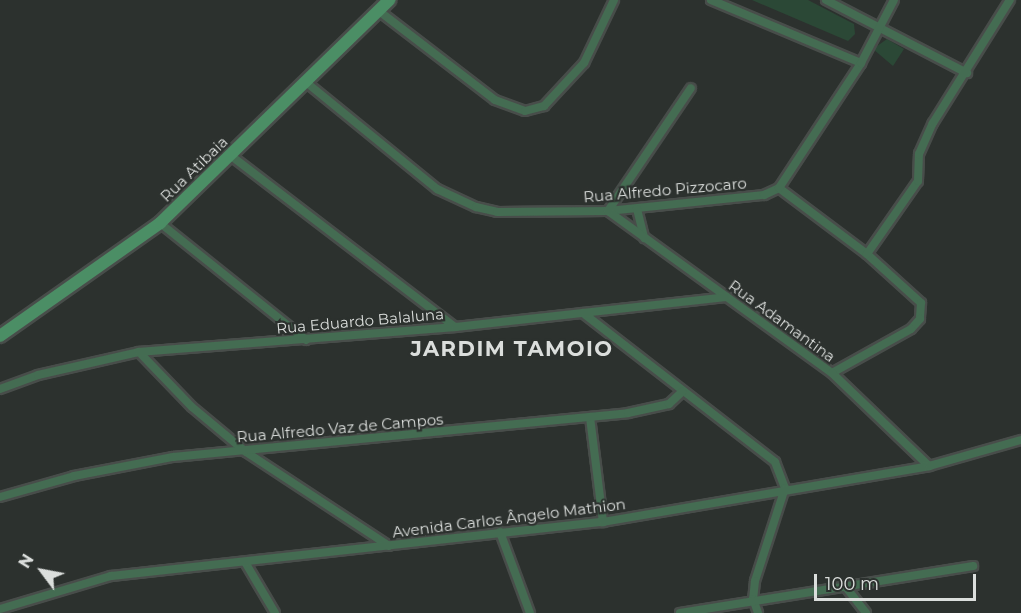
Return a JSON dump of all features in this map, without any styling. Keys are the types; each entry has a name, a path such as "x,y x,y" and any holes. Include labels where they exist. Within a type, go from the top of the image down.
{"main road":[{"name":"Rua Atibaia","path":"0,336 160,223 307,83 389,0"}],"street":[{"path":"379,11 495,100 525,111 544,106 576,72 614,0"},
{"path":"711,0 861,63"},
{"path":"826,0 967,72"},
{"path":"832,373 911,328 920,319 921,303 867,254 779,188 861,63 894,0"},
{"path":"867,254 918,181 923,145 940,111 967,72 1010,0"},
{"name":"Rua Alfredo Pizzocaro","path":"307,83 437,189 459,201 497,212 637,209 764,195 779,188"},
{"path":"608,211 691,88"},
{"path":"230,155 455,327"},
{"path":"637,209 645,238"},
{"name":"Rua Adamantina","path":"608,211 832,373 929,465"},
{"path":"160,223 306,340"},
{"name":"Rua Eduardo Balaluna","path":"0,389 38,375 139,352 455,327 726,297"},
{"path":"583,313 775,462 785,488 755,581 753,599 758,613"},
{"path":"139,352 192,407 246,452 389,546"},
{"name":"Rua Alfredo Vaz de Campos","path":"0,497 120,466 211,453 246,452 651,409 669,404 682,392"},
{"path":"590,417 603,522"},
{"name":"Avenida Carlos Ângelo Mathion","path":"0,609 111,576 603,522 785,488 929,465 1021,440"},
{"path":"500,532 530,613"},
{"path":"245,562 275,613"},
{"path":"680,613 753,599 973,566"},
{"path":"845,586 866,613"}],"green space":[{"path":"752,0 808,0 854,24 855,34 848,41"},
{"path":"887,39 904,49 893,66 873,49"}],"district":[{"name":"JARDIM TAMOIO","path":"512,349"}]}
